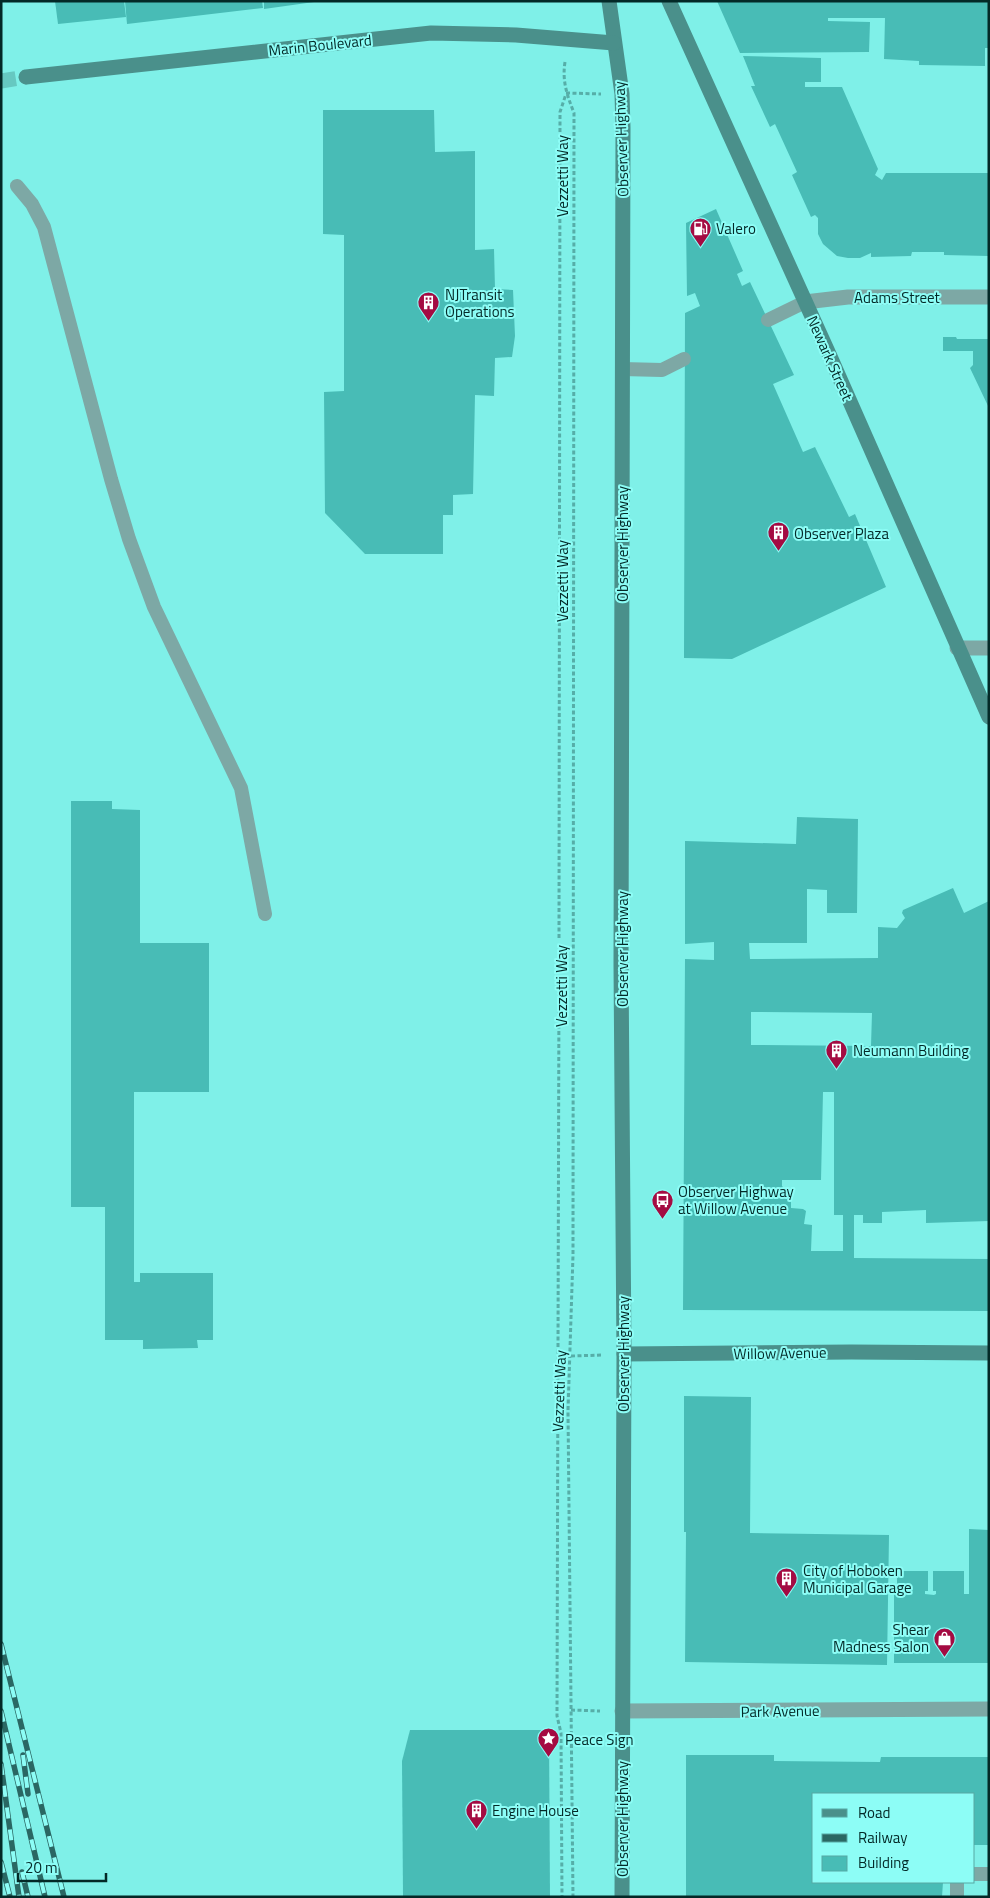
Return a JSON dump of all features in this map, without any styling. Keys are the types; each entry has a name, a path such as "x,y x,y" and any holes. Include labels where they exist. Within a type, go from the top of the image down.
{"main road":[{"name":"Observer Highway","path":"609,1 622,94 624,1354 622,1897"},
{"name":"Newark Street","path":"669,1 989,717"},
{"name":"Marin Boulevard","path":"26,77 431,33 499,34 614,43"},
{"name":"Willow Avenue","path":"624,1354 989,1353"}],"street":[{"name":"Adams Street","path":"805,302 848,297 989,297"},
{"path":"957,648 989,648"},
{"name":"Park Avenue","path":"622,1711 989,1709"}],"lane":[{"path":"17,186 32,204 44,227 111,479 129,539 154,607 241,788 265,914"},
{"path":"768,320 805,302"},
{"path":"622,369 662,370 684,359"},
{"path":"975,1874 989,1874"},
{"path":"957,1883 957,1897"}],"path":[{"name":"Vezzetti Way","path":"563,77 566,93 574,112 573,1228 568,1420 573,1897"},
{"path":"559,938 560,112 566,93 622,94"},
{"path":"559,979 557,1716 561,1732 562,1897"},
{"path":"571,1356 624,1354"},
{"path":"571,1710 622,1711"}],"building":[{"path":"55,1 124,1 126,17 58,24"},
{"path":"125,1 262,1 263,8 127,24"},
{"path":"264,1 314,1 314,2 264,9"},
{"path":"717,1 989,1 989,48 985,48 985,66 919,65 919,61 884,59 885,18 828,18 828,21 870,22 869,52 740,53"},
{"path":"743,56 821,58 821,82 805,82 805,87 842,87 878,169 875,175 882,180 886,173 989,173 989,256 944,255 944,252 912,252 911,256 871,257 871,253 860,258 837,256 823,244 818,234 818,218 815,215 811,217 792,175 797,172 775,124 770,127 751,86 755,86"},
{"name":"NJTransit Operations","path":"323,110 434,110 435,152 475,151 475,250 494,249 495,289 513,290 515,336 512,357 495,358 494,396 475,395 473,494 453,495 453,515 443,515 443,554 365,554 325,513 324,392 344,391 344,235 323,234"},
{"name":"Observer Plaza","path":"716,209 743,271 737,274 742,286 750,282 794,375 773,384 803,452 815,447 849,517 855,514 886,587 732,659 684,658 685,313 700,306 695,293 687,296 686,223"},
{"path":"943,337 989,339 989,408 970,368 973,365 973,351 943,351"},
{"path":"71,801 112,801 112,809 140,810 140,943 209,943 209,1092 134,1092 134,1282 140,1282 140,1273 213,1273 213,1340 197,1340 198,1348 143,1349 143,1340 105,1340 105,1207 71,1207"},
{"name":"Neumann Building","path":"797,817 858,819 857,913 827,913 827,890 807,889 807,943 749,943 750,959 878,958 878,927 897,928 905,918 902,913 903,910 953,888 964,913 989,901 989,1221 926,1223 926,1210 882,1212 882,1223 863,1223 863,1215 854,1215 854,1258 989,1259 989,1311 683,1310 685,959 714,960 714,942 685,944 685,841 796,844","holes":["751,1012 872,1013 871,1046 751,1045","823,1092 834,1092 834,1215 843,1215 843,1251 811,1251 812,1225 804,1224 806,1211 791,1208 791,1196 782,1186 782,1180 821,1180"]},
{"name":"City of Hoboken Municipal Garage","path":"684,1396 751,1397 750,1533 889,1535 887,1665 685,1662"},
{"path":"969,1529 989,1530 989,1663 894,1663 894,1594 900,1594 900,1591 897,1591 897,1571 928,1571 928,1591 925,1591 925,1594 934,1595 936,1591 933,1591 933,1571 964,1571 964,1594 969,1594"},
{"name":"Engine House","path":"410,1730 549,1730 550,1897 403,1897 402,1761"},
{"path":"686,1755 774,1755 774,1761 880,1762 881,1757 989,1757 989,1845 975,1845 975,1793 812,1793 812,1883 943,1883 942,1897 686,1897"}],"tunnel":[{"path":"1,81 26,77"}],"railway":[{"path":"1,1644 64,1897"},
{"path":"1,1711 45,1897"},
{"path":"23,1755 28,1794"},
{"path":"1,1764 19,1897"},
{"path":"1,1862 10,1897"},
{"path":"22,1872 28,1897"}],"place":[{"name":"Valero","path":"700,247"},
{"name":"NJTransit Operations","path":"429,322"},
{"name":"Observer Plaza","path":"778,552"},
{"name":"Neumann Building","path":"837,1069"},
{"name":"Observer Highway at Willow Avenue","path":"662,1219"},
{"name":"City of Hoboken Municipal Garage","path":"787,1598"},
{"name":"Shear Madness Salon","path":"945,1657"},
{"name":"Peace Sign","path":"549,1758"},
{"name":"Engine House","path":"476,1829"}]}
